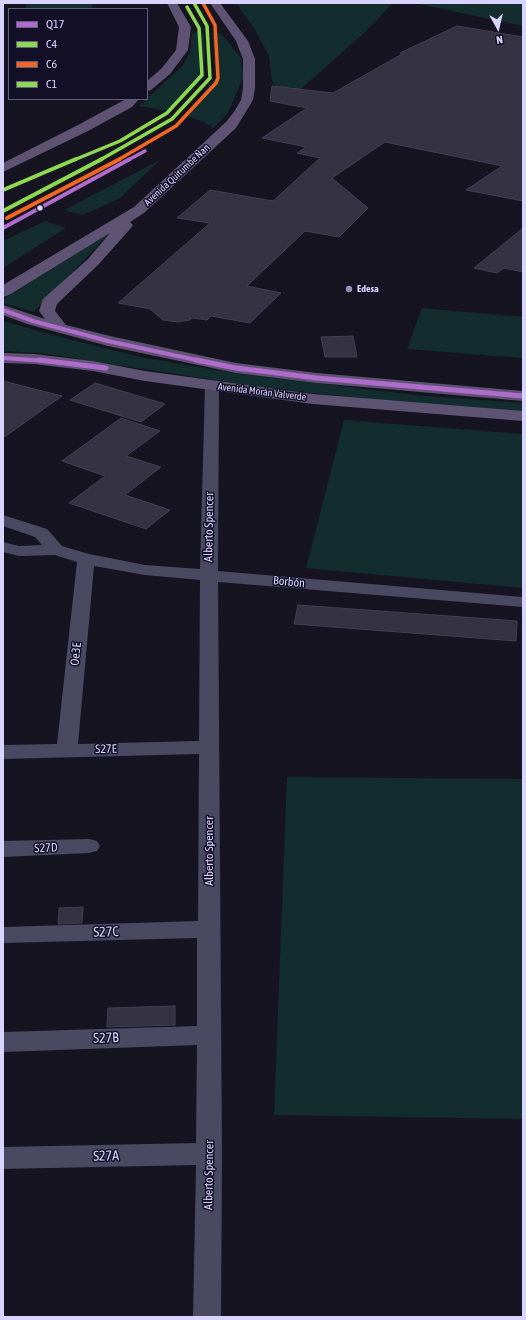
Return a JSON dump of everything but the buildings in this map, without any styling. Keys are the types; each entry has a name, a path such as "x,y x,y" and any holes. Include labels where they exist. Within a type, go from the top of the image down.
{"main road":[{"path":"148,86 166,71 182,50 185,27 172,3"},
{"name":"Avenida Quitumbe Ñan","path":"3,292 139,210 231,125 240,113 246,100 249,88 249,59 242,41 215,3"},
{"path":"3,168 83,128 128,104 132,100"},
{"path":"61,329 47,311 49,302 93,262 139,210"},
{"name":"Avenida Morán Valverde","path":"3,310 61,329 108,341 236,368 317,378 523,396"},
{"name":"Avenida Morán Valverde","path":"3,358 34,358 93,366 212,386 313,399 523,416"}],"street":[{"name":"Alberto Spencer","path":"207,1317 209,1154 208,747 212,386"},
{"path":"3,520 41,533 56,550"},
{"name":"Borbón","path":"3,547 19,551 56,550 86,559 145,570 523,602"},
{"name":"Oe3E","path":"67,750 86,559"},
{"name":"S27E","path":"3,752 208,747"},
{"name":"S27D","path":"3,849 89,846"},
{"name":"S27C","path":"3,935 209,929"},
{"name":"S27B","path":"3,1042 209,1035"},
{"name":"S27A","path":"3,1158 209,1154"}],"green space":[{"path":"27,3 104,3 91,5 93,8 25,8"},
{"path":"236,3 393,3 364,33 286,102 272,81 269,56 254,28"},
{"path":"414,3 523,3 523,26"},
{"path":"202,32 204,36 204,77 184,99 169,111 139,106 145,100 148,100 148,98 182,66 190,53 192,33"},
{"path":"212,33 221,33 241,58 243,78 228,113 213,128 204,122 187,116 216,77"},
{"path":"160,160 119,199 82,215 64,210"},
{"path":"45,221 66,228 3,268 3,241"},
{"path":"110,233 34,312 3,303 3,299"},
{"path":"422,308 523,317 523,358 407,349"},
{"path":"3,321 140,357 240,374 416,395 523,403 523,413 448,407 265,388 41,353 3,351"},
{"path":"344,420 523,434 523,588 306,568"},
{"path":"287,777 523,779 523,1119 274,1115"}],"transit line":[{"name":"C4","path":"3,211 124,148 172,119 210,78 207,26 194,3"},
{"name":"C6","path":"7,218 128,155 176,126 216,83 218,78 215,25 203,3"},
{"name":"C1","path":"3,190 120,141 167,113 202,75 199,28 187,7"},
{"name":"Q17","path":"3,228 145,151"},
{"name":"Q17","path":"3,310 33,321 108,341 236,368 317,378 523,396"},
{"name":"Q17","path":"3,358 34,359 106,368"}],"place":[{"name":"Edesa","path":"349,289"}]}
